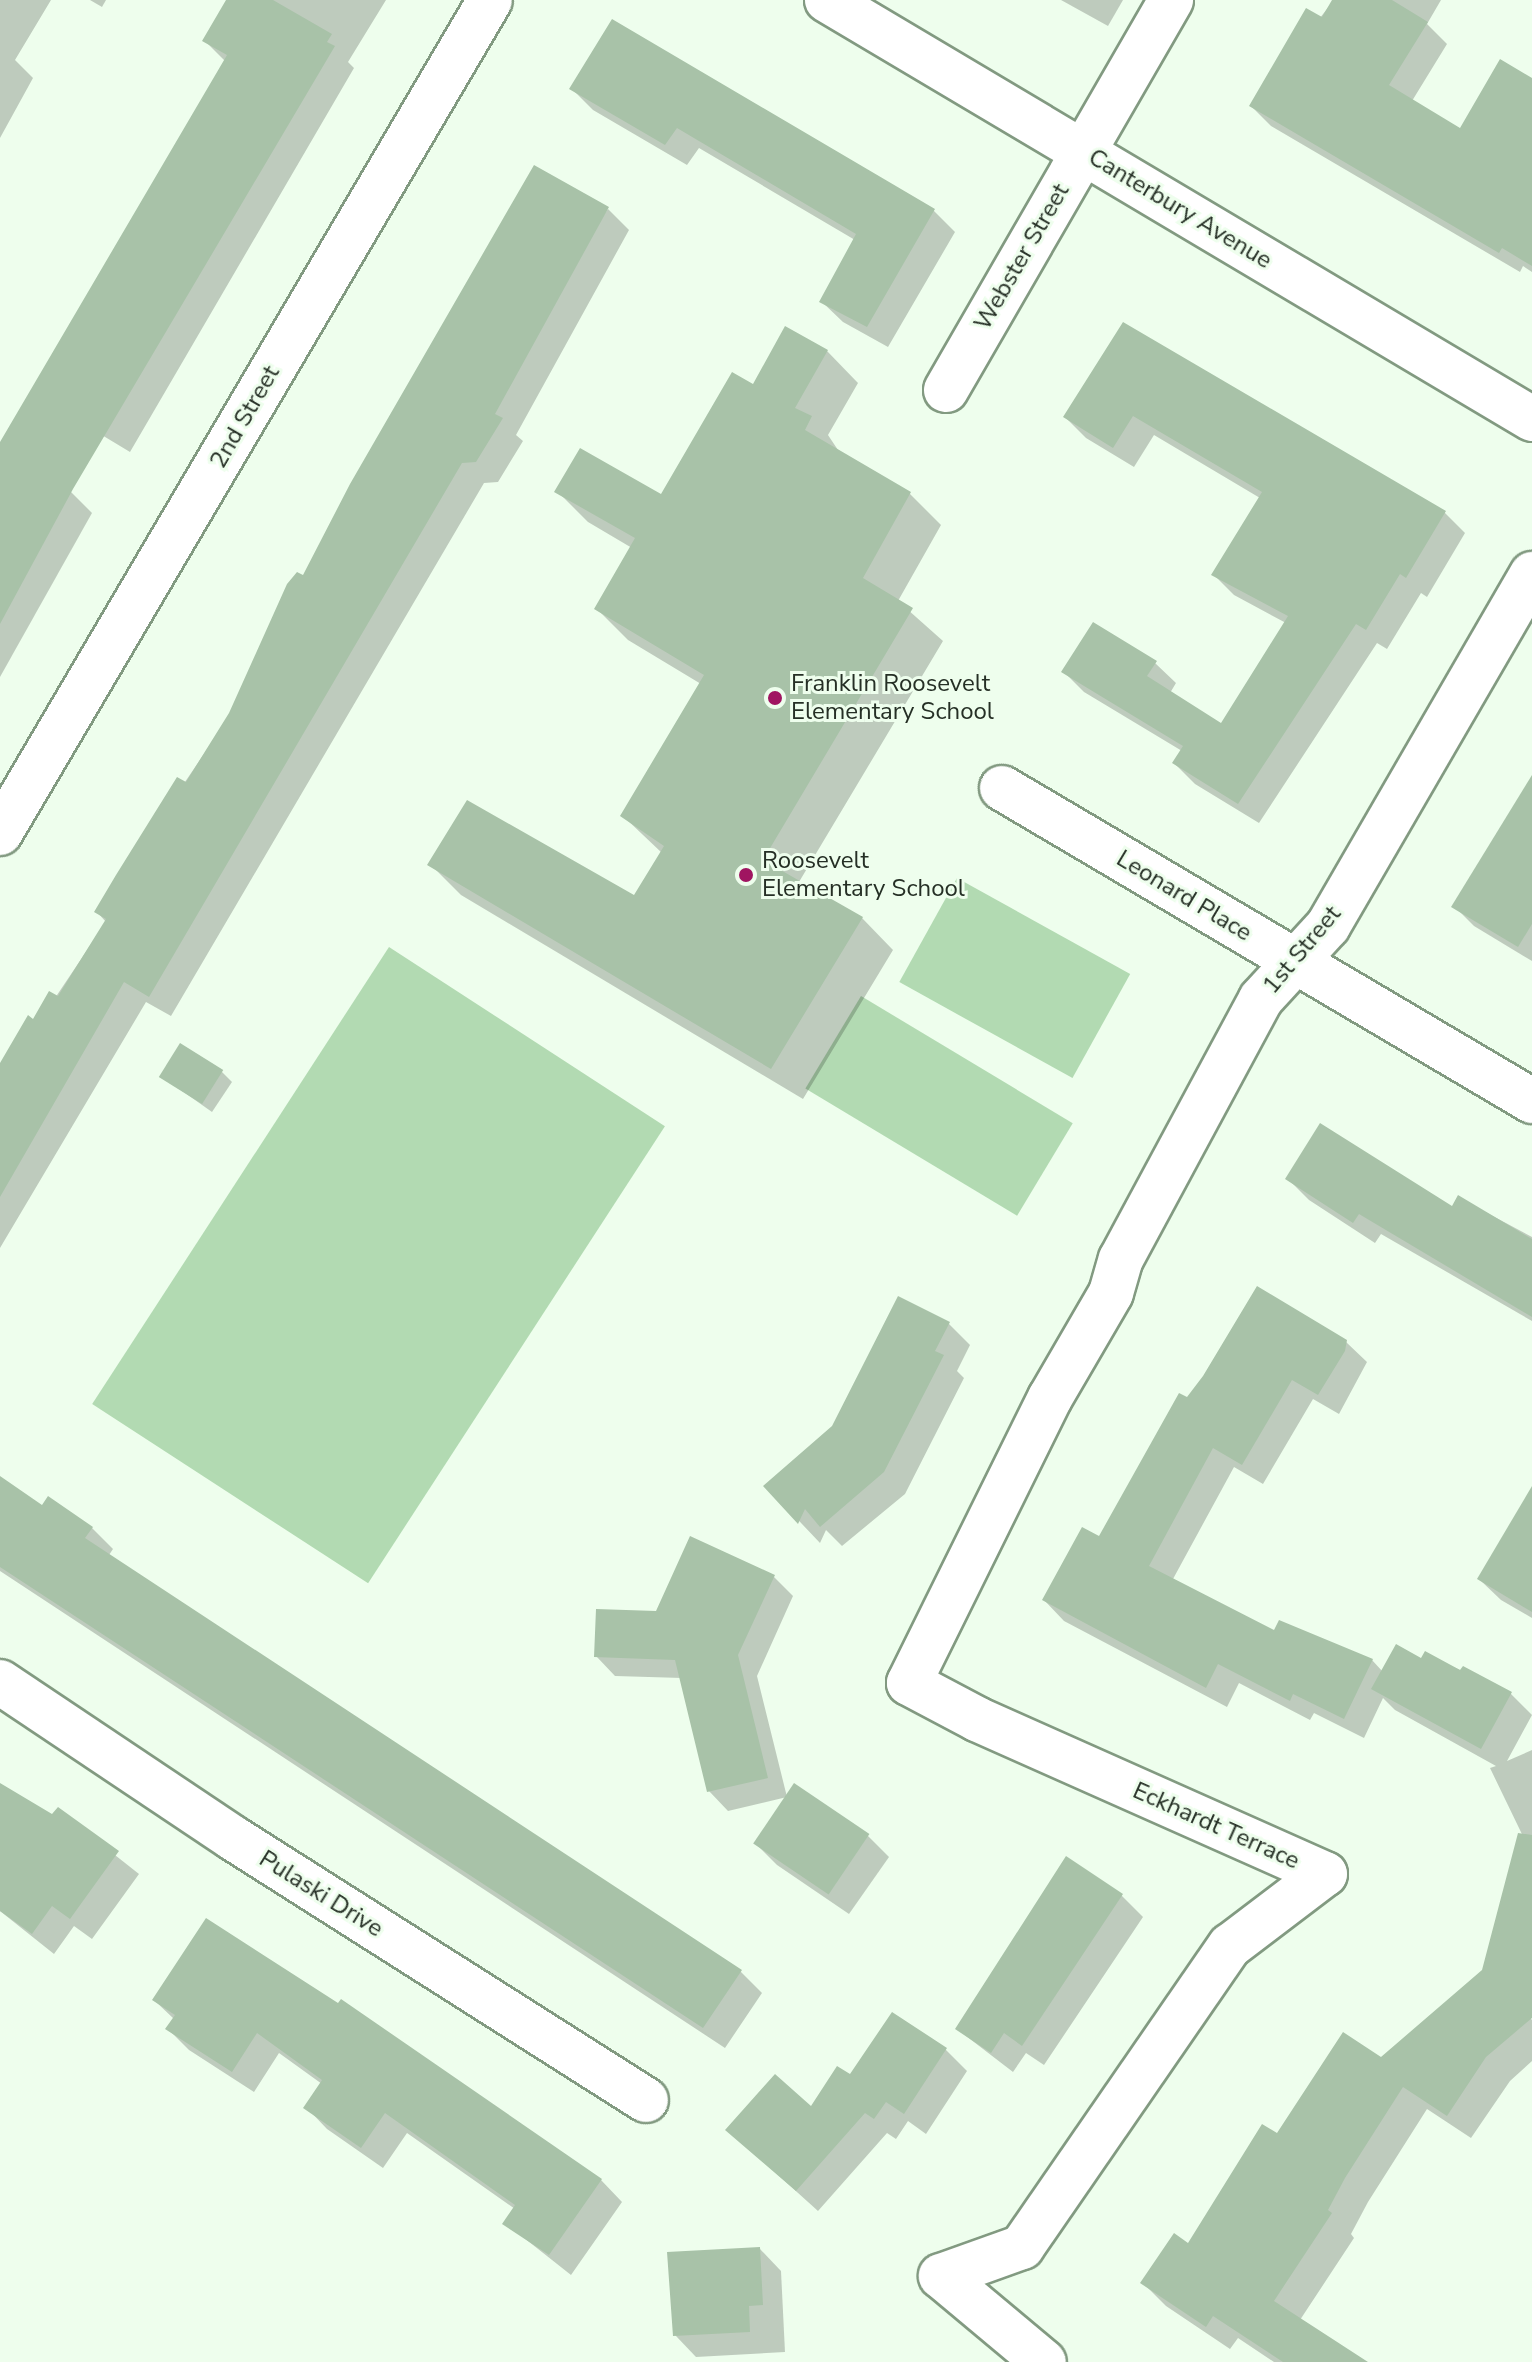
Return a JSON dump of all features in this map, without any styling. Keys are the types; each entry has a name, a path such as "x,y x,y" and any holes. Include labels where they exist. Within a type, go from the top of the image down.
{"street":[{"name":"2nd Street","path":"0,833 490,0"},
{"name":"Canterbury Avenue","path":"827,0 1532,419"},
{"name":"Webster Street","path":"946,390 1171,0"},
{"name":"1st Street","path":"1111,1293 1121,1259 1261,999 1328,926 1532,574"},
{"name":"Leonard Place","path":"1002,788 1532,1101"},
{"name":"Eckhardt Terrace","path":"1044,2362 941,2276 1022,2247 1230,1946 1325,1874 991,1725 909,1683 1050,1398 1111,1293"},
{"name":"Pulaski Drive","path":"0,1682 233,1838 646,2100"}],"green space":[{"path":"957,878 1130,974 1072,1078 899,982"},
{"path":"389,947 665,1126 368,1583 92,1404"},
{"path":"861,996 1073,1123 1017,1216 805,1089"}],"building":[{"path":"226,0 273,0 332,34 327,42 335,46 73,489 0,624 0,442 227,55 202,41"},
{"path":"1332,0 1392,0 1428,22 1389,85 1460,128 1500,59 1532,78 1532,266 1502,248 1499,253 1249,106 1306,8 1322,17"},
{"path":"612,19 935,209 867,327 819,302 856,234 677,128 665,145 569,89"},
{"path":"534,165 609,207 495,414 503,418 476,462 462,463 149,997 124,982 0,1197 0,1063 28,1015 33,1019 49,991 58,996 106,919 94,912 116,875 177,777 186,782 229,713 287,584 297,572 303,575 350,484"},
{"path":"1123,322 1446,511 1406,578 1400,574 1366,630 1356,624 1238,804 1172,763 1183,746 1061,672 1093,622 1157,661 1147,676 1221,723 1288,616 1211,575 1262,492 1133,416 1113,448 1063,417"},
{"name":"Franklin Roosevelt Elementary School","path":"785,326 828,350 795,408 812,416 805,430 911,492 863,578 913,608 763,860 863,917 771,1069 427,865 467,800 634,895 664,846 620,816 704,675 594,609 635,538 554,492 580,448 661,494 732,372 753,384"},
{"path":"1532,775 1532,924 1518,947 1451,907"},
{"path":"180,1043 223,1070 202,1104 159,1077"},
{"path":"1320,1123 1452,1206 1458,1195 1532,1239 1532,1317 1359,1214 1353,1223 1285,1179"},
{"path":"1257,1286 1347,1340 1345,1351 1318,1395 1292,1380 1242,1465 1213,1448 1149,1566 1274,1630 1279,1620 1373,1659 1344,1719 1293,1694 1290,1701 1218,1664 1206,1688 1042,1600 1082,1527 1099,1536 1179,1393 1187,1397 1203,1376"},
{"path":"898,1296 950,1322 935,1351 944,1355 884,1472 820,1527 805,1509 798,1524 763,1486 832,1426"},
{"path":"0,1476 42,1505 48,1496 93,1527 85,1538 742,1970 703,2028 0,1567"},
{"path":"1532,1486 1532,1612 1477,1579"},
{"path":"690,1536 775,1575 738,1655 768,1778 707,1792 675,1660 594,1657 596,1609 656,1611"},
{"path":"1396,1644 1421,1658 1425,1651 1460,1670 1463,1666 1512,1692 1481,1749 1371,1689"},
{"path":"0,1783 52,1814 58,1807 119,1851 70,1919 52,1906 32,1934 0,1911"},
{"path":"794,1783 869,1834 829,1894 753,1844"},
{"path":"1518,1833 1532,1835 1532,2018 1486,2057 1447,2116 1403,2087 1345,2178 1328,2210 1332,2213 1274,2301 1368,2362 1283,2362 1213,2316 1206,2327 1140,2283 1174,2233 1188,2243 1262,2124 1277,2133 1343,2032 1381,2057 1482,1970"},
{"path":"1066,1856 1123,1894 1022,2046 1004,2033 991,2053 955,2029"},
{"path":"206,1918 338,2003 341,1999 602,2179 549,2255 502,2224 515,2205 385,2113 361,2148 303,2108 322,2080 257,2033 232,2072 165,2029 175,2015 152,2000"},
{"path":"892,2012 947,2048 904,2114 886,2102 874,2119 865,2113 796,2191 725,2130 775,2074 811,2106 837,2066 850,2074"},
{"path":"760,2247 763,2305 749,2306 750,2332 673,2336 667,2252"}],"place":[{"name":"Franklin Roosevelt Elementary School","path":"775,698"},
{"name":"Roosevelt Elementary School","path":"746,875"}]}
